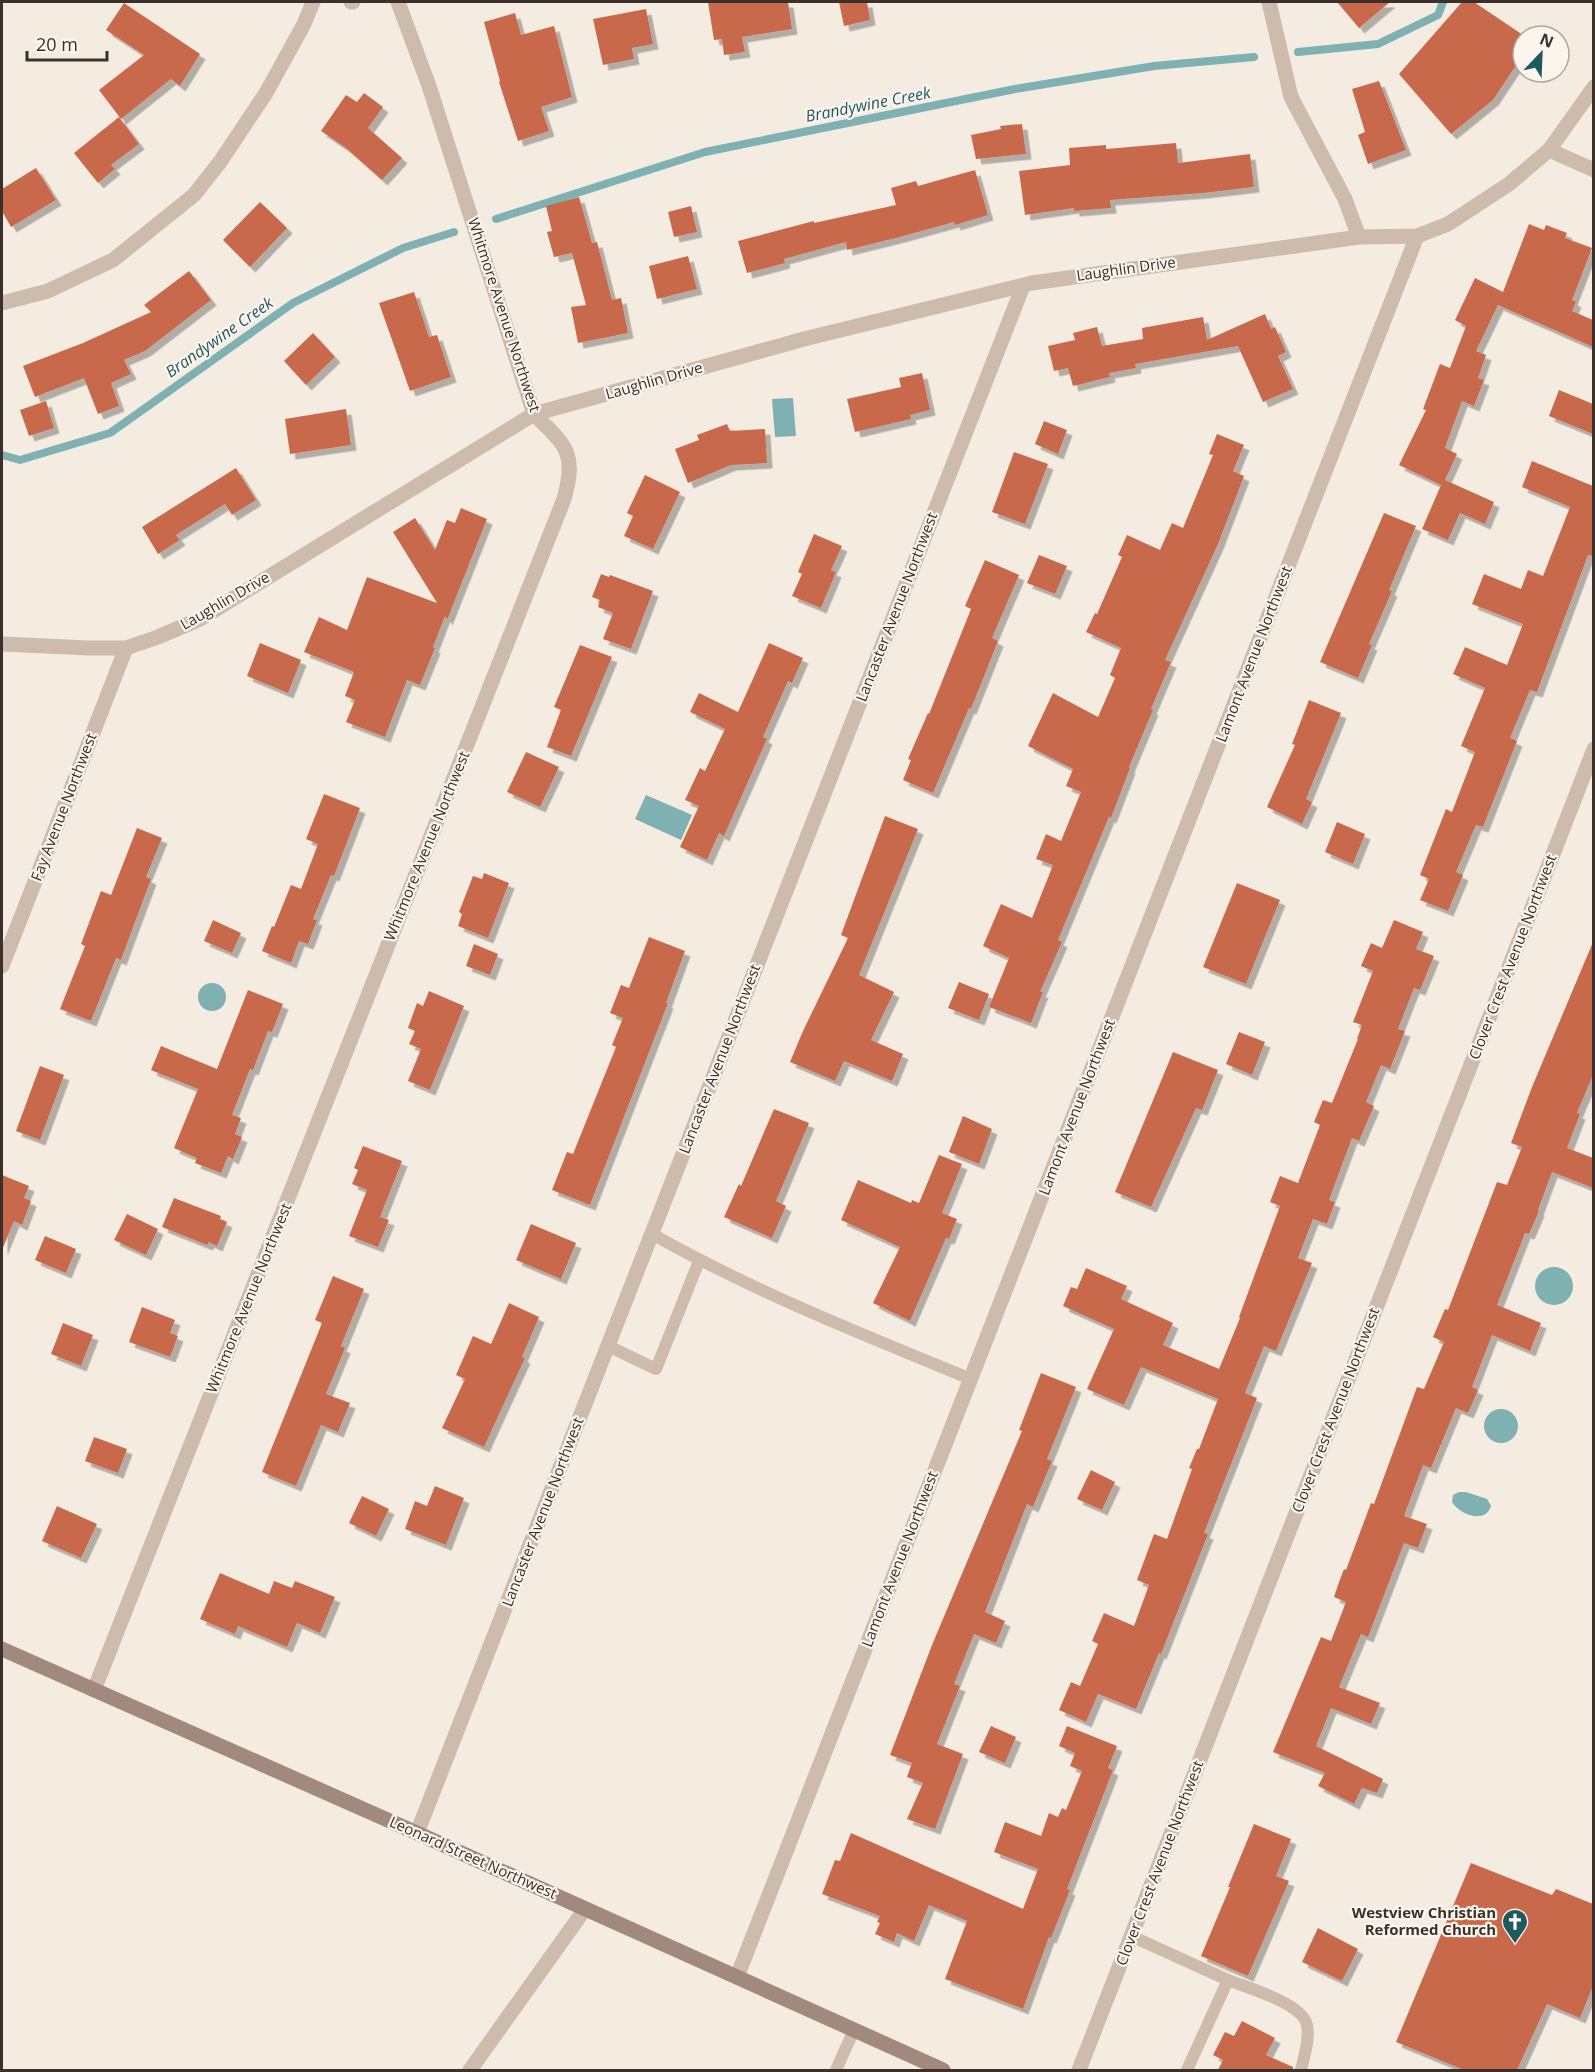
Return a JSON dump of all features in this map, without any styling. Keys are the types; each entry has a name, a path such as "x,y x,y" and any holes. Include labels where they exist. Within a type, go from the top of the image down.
{"main road":[{"name":"Leonard Street Northwest","path":"2,1649 944,2070"}],"street":[{"path":"2,303 48,291 113,260 194,195 220,162 266,93 304,24 313,2"},
{"name":"Whitmore Avenue Northwest","path":"94,1690 564,499 570,477 570,460 563,444 534,414 429,86 398,2"},
{"path":"1269,2 1291,97 1345,199 1359,237"},
{"path":"1417,236 1448,224 1489,198 1549,150 1593,87"},
{"path":"1549,150 1593,170"},
{"name":"Laughlin Drive","path":"2,644 126,648 200,619 534,414 804,339 1023,286 1122,269 1268,252 1359,237 1417,236"},
{"name":"Lamont Avenue Northwest","path":"737,1977 1417,236"},
{"name":"Lancaster Avenue Northwest","path":"417,1833 1023,286"},
{"name":"Fay Avenue Northwest","path":"2,966 126,648"},
{"name":"Clover Crest Avenue Northwest","path":"1079,2070 1593,749"},
{"path":"470,2070 585,1909"}],"lane":[{"path":"652,1234 699,1261 883,1344 970,1379"},
{"path":"608,1346 656,1369 699,1261"},
{"path":"1131,1935 1228,1980 1295,2007 1307,2023 1306,2046 1301,2070"},
{"path":"1187,2070 1228,1980"},
{"path":"836,2070 854,2030"}],"water":[{"path":"793,398 796,436 775,437 772,399"},
{"path":"646,795 692,815 681,840 635,819"},
{"path":"212,983 222,987 226,997 222,1007 212,1011 202,1007 198,997 202,987"},
{"path":"1554,1267 1561,1268 1567,1273 1572,1279 1572,1293 1567,1299 1561,1304 1554,1305 1547,1304 1541,1299 1536,1293 1535,1286 1536,1279 1541,1273 1547,1268"},
{"path":"1501,1409 1513,1414 1518,1426 1513,1438 1501,1443 1489,1438 1484,1426 1489,1414"},
{"path":"1459,1492 1487,1499 1491,1506 1488,1512 1472,1516 1460,1510 1452,1502 1453,1495"}],"building":[{"path":"708,2 788,2 792,29 742,37 745,52 724,55 722,39 714,40"},
{"path":"839,2 867,2 870,20 844,26"},
{"path":"1337,2 1390,2 1359,28"},
{"path":"1462,2 1474,2 1511,27 1511,73 1493,100 1451,134 1399,74"},
{"path":"124,3 200,54 180,86 171,79 121,119 99,90 144,55 106,30"},
{"path":"646,9 653,44 632,48 634,59 603,65 593,19"},
{"path":"515,13 521,35 554,26 572,97 541,107 549,131 518,141 499,82 484,22"},
{"path":"1379,81 1406,150 1368,164 1358,135 1365,132 1352,89"},
{"path":"364,93 383,107 368,128 402,158 382,180 346,148 321,131 346,95 357,102"},
{"path":"119,117 139,144 111,165 115,169 98,183 74,153"},
{"path":"1022,124 1026,154 976,159 971,135 1001,129 1000,126"},
{"path":"1176,143 1178,163 1250,154 1254,187 1110,200 1111,208 1074,211 1074,208 1025,215 1019,171 1070,165 1069,148 1106,145 1106,149"},
{"path":"36,168 56,200 11,227 2,211 2,189"},
{"path":"975,170 988,215 847,250 846,242 784,259 785,263 747,273 738,241 814,221 814,223 896,205 891,188 916,181 918,186"},
{"path":"579,197 592,243 597,242 612,300 621,298 628,333 578,343 571,307 586,305 572,253 554,257 547,232 552,231 546,206"},
{"path":"260,202 287,228 250,267 223,240"},
{"path":"691,206 697,232 674,237 668,212"},
{"path":"1529,224 1544,230 1546,225 1567,233 1565,238 1592,248 1572,300 1576,302 1572,311 1593,320 1593,347 1498,305 1476,351 1486,355 1478,378 1484,380 1474,406 1462,401 1445,448 1457,454 1445,480 1494,502 1485,524 1460,513 1448,540 1422,529 1441,485 1399,465 1426,410 1423,409 1440,364 1450,368 1466,326 1455,320 1475,278 1503,292"},
{"path":"688,256 697,289 657,299 649,266"},
{"path":"189,271 211,300 145,351 124,360 131,374 111,383 119,406 98,414 84,378 35,397 23,366 83,343 151,312 144,305"},
{"path":"414,292 429,337 437,335 451,377 410,391 379,303"},
{"path":"1265,314 1271,329 1275,327 1286,352 1278,356 1293,389 1263,402 1238,346 1135,364 1136,368 1109,373 1110,377 1073,386 1068,368 1054,371 1048,346 1075,340 1073,333 1097,327 1102,346 1143,339 1142,328 1203,317 1207,340"},
{"path":"313,333 335,357 306,385 284,361"},
{"path":"922,373 930,410 910,415 911,419 855,432 847,399 901,387 899,378"},
{"path":"1559,390 1593,404 1593,434 1549,416"},
{"path":"46,401 54,428 29,436 20,410"},
{"path":"346,409 351,445 290,454 285,419"},
{"path":"1044,421 1067,430 1058,454 1035,444"},
{"path":"727,424 730,431 765,429 767,463 731,465 688,483 675,449 699,440 697,435"},
{"path":"1217,434 1244,445 1233,471 1244,476 1218,544 1165,660 1171,662 1111,818 1109,817 1058,940 1062,942 1040,992 1043,992 1031,1023 989,1007 1009,958 983,946 1001,904 1032,918 1053,865 1036,859 1046,834 1061,841 1081,792 1066,786 1073,769 1028,746 1053,693 1098,717 1115,678 1110,675 1121,648 1086,632 1095,613 1097,614 1122,557 1118,555 1127,535 1160,550 1172,523 1183,528 1213,455 1209,454"},
{"path":"1014,452 1048,464 1025,524 992,512"},
{"path":"1532,461 1593,486 1593,556 1588,555 1537,692 1530,690 1510,738 1517,741 1483,827 1476,825 1456,872 1463,875 1448,911 1420,900 1429,879 1420,875 1446,809 1452,812 1475,752 1461,746 1485,688 1453,674 1465,647 1507,665 1523,624 1472,604 1484,574 1521,589 1528,570 1543,576 1570,507 1522,487"},
{"path":"236,468 256,500 232,515 225,504 176,535 180,540 158,554 142,527"},
{"path":"645,475 680,492 653,549 624,536 633,516 627,513"},
{"path":"461,508 487,519 447,620 445,616 420,685 407,680 385,737 346,722 355,700 345,696 354,672 304,652 319,617 347,630 367,577 437,603 393,532 415,518 435,550 447,520 455,523"},
{"path":"1384,513 1416,526 1389,590 1392,591 1369,644 1372,645 1358,678 1320,662"},
{"path":"814,534 842,546 831,570 836,572 821,608 792,596 802,574 798,572"},
{"path":"1039,555 1067,566 1055,594 1027,583"},
{"path":"985,560 1019,575 992,638 998,641 971,709 969,708 933,793 903,780 911,760 908,759 929,714 971,609 965,606"},
{"path":"601,574 609,577 610,575 653,591 631,649 603,639 613,613 598,607 600,600 592,597"},
{"path":"260,643 301,660 288,693 247,676"},
{"path":"769,643 803,658 792,683 788,681 763,737 767,739 724,836 719,833 707,860 680,847 699,806 685,800 700,768 705,771 725,729 690,712 699,693 738,712"},
{"path":"580,645 612,657 571,756 547,747 561,710 554,707"},
{"path":"1309,700 1341,713 1306,799 1312,802 1302,824 1267,807 1295,745 1292,744"},
{"path":"526,752 559,767 540,807 507,792"},
{"path":"324,794 360,808 334,876 331,875 313,919 317,920 308,944 299,941 291,963 262,951 291,885 301,889 318,844 306,839"},
{"path":"885,816 918,829 859,975 894,992 871,1040 903,1054 892,1081 844,1061 835,1081 790,1062 848,938 841,935"},
{"path":"1337,822 1365,834 1353,864 1325,852"},
{"path":"137,828 162,838 146,877 151,879 121,960 116,958 91,1021 60,1009 85,946 81,944 101,891 111,895"},
{"path":"484,873 509,883 488,938 458,926 462,914 459,912 473,876 482,879"},
{"path":"1237,883 1280,900 1246,984 1203,967"},
{"path":"213,920 241,933 232,953 204,941"},
{"path":"1394,920 1423,932 1416,949 1434,956 1420,990 1414,988 1398,1029 1405,1031 1390,1069 1381,1065 1366,1102 1374,1106 1359,1141 1352,1138 1329,1200 1335,1202 1327,1224 1313,1219 1298,1258 1312,1263 1276,1351 1264,1346 1245,1393 1257,1398 1204,1533 1208,1534 1161,1654 1159,1653 1136,1709 1086,1689 1098,1694 1086,1722 1059,1710 1071,1682 1080,1686 1098,1644 1092,1641 1104,1613 1134,1626 1149,1585 1137,1580 1154,1534 1167,1539 1192,1469 1189,1468 1199,1449 1218,1399 1141,1367 1124,1405 1087,1389 1114,1329 1063,1306 1071,1287 1077,1289 1086,1268 1127,1286 1121,1299 1173,1323 1163,1345 1219,1369 1280,1206 1270,1202 1280,1176 1298,1183 1320,1125 1314,1122 1323,1100 1332,1103 1358,1039 1362,1025 1353,1022 1373,971 1361,966 1371,943 1382,948"},
{"path":"649,937 685,951 666,1003 668,1003 590,1205 552,1190 567,1152 573,1154 616,1047 612,1045 623,1018 610,1013 621,985 629,988"},
{"path":"1593,942 1593,1075 1577,1113 1580,1114 1567,1148 1593,1158 1593,1188 1552,1172 1539,1211 1529,1234 1525,1233 1497,1305 1541,1323 1530,1351 1492,1335 1472,1387 1478,1390 1468,1413 1456,1408 1431,1468 1423,1465 1404,1516 1427,1524 1418,1548 1404,1543 1368,1637 1361,1634 1339,1687 1380,1703 1371,1724 1331,1708 1316,1746 1383,1779 1377,1793 1362,1788 1354,1804 1318,1786 1325,1773 1273,1752 1321,1637 1331,1641 1346,1602 1334,1597 1339,1582 1344,1569 1346,1570 1371,1503 1374,1504 1417,1387 1424,1389 1444,1342 1433,1337 1445,1309 1448,1310 1497,1182 1507,1185 1522,1147 1511,1143"},
{"path":"474,944 498,954 490,975 466,966"},
{"path":"959,982 989,994 979,1020 948,1008"},
{"path":"248,990 283,1004 272,1032 268,1031 253,1070 250,1069 232,1115 241,1118 235,1134 242,1137 233,1159 228,1156 221,1173 195,1163 197,1158 174,1148 198,1089 151,1070 161,1046 217,1069"},
{"path":"429,991 464,1006 430,1090 408,1081 421,1049 409,1044 415,1031 408,1028 417,1003 423,1006"},
{"path":"1239,1032 1265,1042 1252,1075 1226,1064"},
{"path":"1173,1052 1218,1070 1202,1110 1196,1108 1151,1207 1115,1192"},
{"path":"40,1066 64,1075 40,1140 16,1131"},
{"path":"774,1109 809,1123 776,1201 786,1206 772,1238 724,1217 739,1184 741,1186"},
{"path":"963,1116 992,1129 979,1164 949,1152"},
{"path":"363,1146 402,1161 380,1217 389,1220 378,1247 349,1236 367,1190 352,1184 358,1170 354,1168"},
{"path":"939,1155 962,1164 942,1213 957,1219 949,1239 946,1238 910,1321 873,1303 900,1247 841,1220 858,1180 911,1203 912,1200 919,1203"},
{"path":"2,1175 29,1186 24,1198 31,1201 22,1225 14,1221 2,1250"},
{"path":"174,1198 221,1216 220,1219 227,1222 217,1246 209,1242 207,1245 162,1227"},
{"path":"127,1214 158,1229 146,1255 114,1240"},
{"path":"531,1224 576,1243 561,1279 516,1260"},
{"path":"45,1236 76,1249 66,1273 35,1260"},
{"path":"333,1276 364,1289 341,1346 345,1348 326,1394 350,1403 338,1432 321,1425 296,1486 262,1472 322,1323 315,1320"},
{"path":"509,1303 539,1317 522,1357 525,1358 484,1447 442,1428 465,1379 456,1375 473,1336 491,1344"},
{"path":"142,1307 175,1320 170,1333 178,1336 170,1357 129,1342"},
{"path":"63,1323 93,1335 81,1366 51,1354"},
{"path":"1041,1373 1076,1387 1047,1459 1052,1461 1033,1507 1027,1504 985,1612 1005,1621 996,1643 974,1634 954,1684 960,1686 937,1744 963,1754 935,1829 907,1819 923,1783 907,1777 912,1763 890,1755 932,1645 1022,1431 1019,1430"},
{"path":"94,1437 127,1449 118,1473 85,1461"},
{"path":"1091,1470 1115,1482 1102,1510 1077,1499"},
{"path":"435,1486 464,1498 446,1545 405,1529 415,1501 427,1506"},
{"path":"362,1496 389,1509 376,1536 349,1523"},
{"path":"57,1506 97,1524 81,1558 42,1541"},
{"path":"220,1573 269,1594 274,1581 292,1588 295,1581 335,1597 320,1633 297,1623 287,1647 238,1626 235,1634 200,1619"},
{"path":"991,1726 1016,1737 1005,1763 979,1752"},
{"path":"1067,1726 1117,1746 1108,1768 1113,1770 1067,1889 1070,1890 1051,1938 1049,1937 1023,2009 945,1979 967,1921 929,1905 914,1941 897,1933 894,1942 875,1934 880,1923 877,1922 880,1916 822,1894 835,1860 840,1861 851,1833 1023,1909 1038,1869 994,1852 1005,1822 1041,1836 1049,1813 1058,1817 1062,1808 1066,1810 1082,1771 1070,1766 1075,1753 1059,1746"},
{"path":"1254,1824 1291,1839 1276,1876 1289,1881 1248,1976 1201,1956"},
{"name":"Westview Christian Reformed Church","path":"1471,1863 1552,1895 1556,1889 1593,1904 1593,1986 1580,2018 1547,2004 1517,2070 1464,2070 1396,2042"},
{"path":"1318,1928 1358,1949 1342,1981 1302,1962"},
{"path":"1242,2021 1275,2038 1266,2055 1293,2067 1293,2070 1218,2070 1223,2060 1213,2055 1225,2032 1234,2036"}],"waterway":[{"name":"Brandywine Creek","path":"1298,52 1378,44 1438,15 1443,2"},
{"name":"Brandywine Creek","path":"496,219 705,152 1015,89 1154,66 1254,57"},
{"name":"Brandywine Creek","path":"2,455 20,460 110,433 293,303 403,248 454,232"}],"place":[{"name":"Westview Christian Reformed Church","path":"1515,1945"}]}
